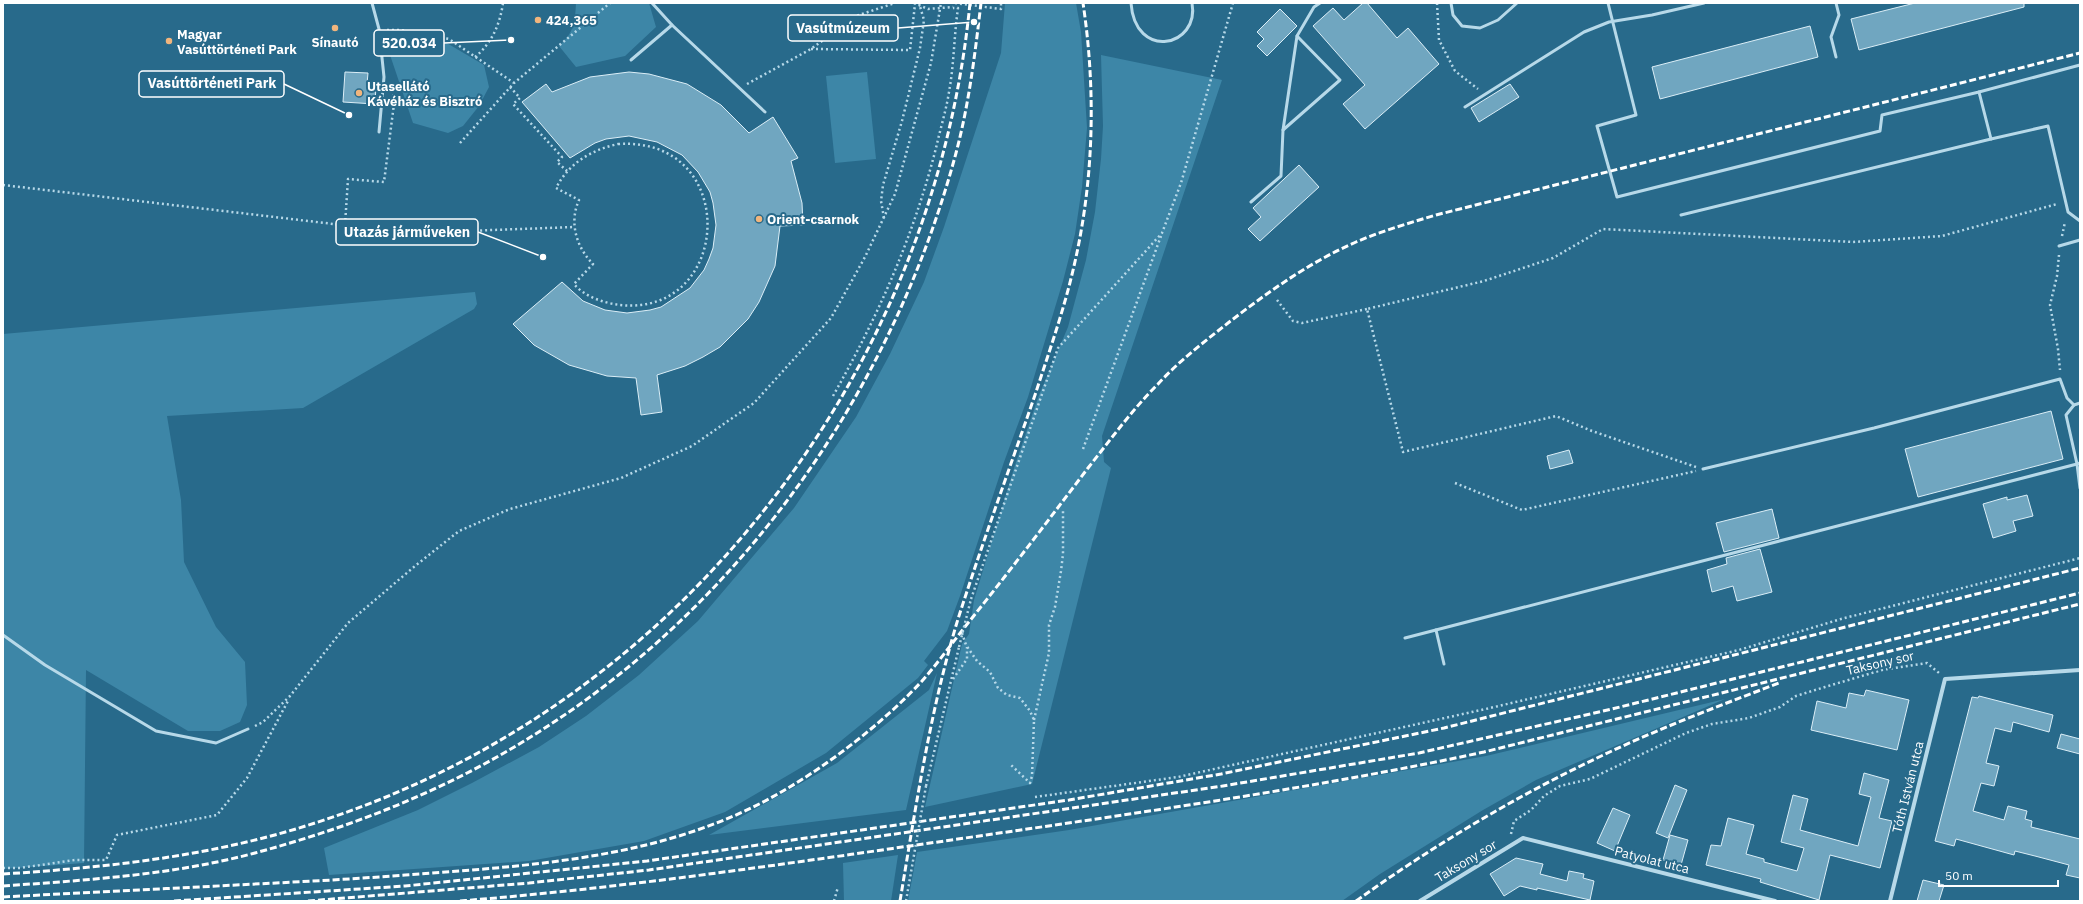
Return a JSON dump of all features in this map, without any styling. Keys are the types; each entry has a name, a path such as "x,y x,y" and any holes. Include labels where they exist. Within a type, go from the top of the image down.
{"street":[{"path":"1945,679 2080,670"},
{"name":"Tóth István utca","path":"1890,901 1945,679"},
{"name":"Taksony sor","path":"1420,901 1523,838"},
{"name":"Patyolat utca","path":"1523,838 1775,901"}],"lane":[{"path":"372,3 379,29 384,77 379,132"},
{"path":"652,3 672,25 765,112"},
{"path":"1131,3 1135,22 1141,33 1148,38 1164,41 1180,36 1188,28 1193,16 1192,3"},
{"path":"1251,202 1281,176 1282,130 1297,36 1314,8 1320,3"},
{"path":"1451,3 1452,14 1462,26 1480,28 1498,20 1517,3"},
{"path":"1608,3 1636,115 1598,126 1617,197 1880,131 1882,115 1979,92 2080,64"},
{"path":"1465,107 1584,32 1613,21 1652,15 1704,3"},
{"path":"1836,3 1839,15 1831,37 1836,57"},
{"path":"631,60 672,25"},
{"path":"1282,130 1340,80 1297,36"},
{"path":"1979,92 1991,139"},
{"path":"1682,215 2048,126 2068,212 2080,221"},
{"path":"2060,246 2080,240"},
{"path":"1703,469 1853,433 2060,379 2062,387 2074,405"},
{"path":"2080,403 2074,405 2066,414 2078,463 2080,488"},
{"path":"1404,638 2078,463"},
{"path":"1436,630 1444,664"},
{"path":"3,636 45,665 156,731 216,743 248,729"}],"path":[{"path":"476,57 488,44 495,32 503,3"},
{"path":"460,143 514,83 610,3"},
{"path":"740,89 811,49 856,16 895,3"},
{"path":"248,729 262,722 290,696 348,623 459,531 510,509 621,478 692,446 754,403 831,318 865,257 884,218 895,194 915,124 931,63 941,3"},
{"path":"953,8 954,3 1001,9 1001,3"},
{"path":"1083,449 1181,183 1233,3"},
{"path":"1437,3 1439,40 1455,71 1485,95"},
{"path":"811,49 910,50 914,4 919,4 928,9 958,8 949,93 926,187 911,232 890,284 862,344 833,396"},
{"path":"884,218 881,201 883,185 902,121 920,48 924,20 919,4"},
{"path":"379,29 401,30 449,39 514,83"},
{"path":"510,87 520,98 513,104 562,157 556,162 567,171"},
{"path":"345,225 348,179 384,182 394,101"},
{"path":"623,144 639,145 659,150 678,161 698,185 706,204 709,226 702,256 698,266 685,282 658,300 627,306 597,299 587,295 574,284 593,264 581,248 575,227 574,214 579,200 556,188 567,171 588,154 608,146 623,144"},
{"path":"3,185 410,233 575,227"},
{"path":"1277,300 1293,320 1302,323 1367,309 1484,281 1553,258 1603,229 1853,242 1942,236 2065,201"},
{"path":"2060,379 2058,349 2050,306 2057,276 2060,246 2068,212"},
{"path":"906,901 926,786 971,599 1058,348 1162,233"},
{"path":"1367,309 1403,452 1556,416 1592,431 1703,469"},
{"path":"1455,483 1522,510 1703,469"},
{"path":"1011,765 1030,783 1032,776 1034,720 1049,653 1049,625 1055,607 1061,571 1063,554 1063,510"},
{"path":"1035,797 1178,778 1490,708 1739,650 1841,619 2080,558"},
{"path":"950,682 967,659 966,645 962,633"},
{"path":"966,645 977,661 990,672 998,688 1007,695 1020,698 1030,711 1034,720"},
{"name":"Taksony sor","path":"1509,846 1514,821 1531,810 1544,796 1560,786 1590,779 1686,733 1712,724 1749,718 1780,707 1796,696 1882,670 1927,663 1945,679"},
{"path":"3,868 20,868 75,860 106,860 117,835 216,815 247,778 290,696"},
{"path":"834,901 838,887"}],"shaded area":[{"path":"576,3 649,3 656,27 625,56 576,67 559,46 571,32 573,27"},
{"path":"1005,3 1076,3 1081,32 1087,128 1082,187 1075,234 1063,281 1028,397 1004,462 947,631 924,661 928,665 918,678 826,753 725,812 644,841 529,861 329,875 324,848 418,810 539,747 586,716 639,675 698,621 794,508 856,417 890,354 924,282 944,227 1001,53"},
{"path":"400,35 445,42 484,65 489,87 479,106 463,126 448,133 413,123 388,49"},
{"path":"1101,55 1222,80 1102,436 1104,462 1111,468 1032,784 925,807 962,644 969,634 974,600 1015,465 1039,395 1068,327 1086,260 1095,212 1101,159 1103,126"},
{"path":"867,72 876,159 835,163 826,76"},
{"path":"475,292 477,304 474,309 303,408 167,416 181,500 184,562 216,627 245,662 247,705 240,722 220,731 188,731 86,670 84,863 3,869 3,334"},
{"path":"937,673 906,810 709,835 837,763 929,690"},
{"path":"1725,699 1536,780 1483,810 1380,874 1342,901 908,901 917,852 1069,830 1486,756"},
{"path":"898,855 891,901 844,901 843,863"}],"building":[{"path":"1363,3 1367,3 1397,38 1408,28 1439,64 1365,129 1343,104 1365,85 1313,26 1333,8 1344,20"},
{"path":"1915,3 2024,3 2024,7 1859,50 1851,19"},
{"path":"1280,9 1297,26 1267,56 1257,46 1264,39 1257,32"},
{"path":"1810,26 1818,57 1660,99 1652,67"},
{"name":"Utasellátó Kávéház és Bisztró","path":"345,72 368,73 367,84 376,85 375,104 343,102"},
{"name":"Orient-csarnok","path":"629,72 649,74 687,84 721,105 749,133 773,117 798,158 791,161 802,203 803,225 780,226 775,266 759,302 748,319 720,347 685,366 657,375 662,412 641,415 636,378 607,376 569,365 534,345 513,324 562,282 583,301 605,310 627,313 661,307 690,288 704,270 713,248 716,225 713,203 710,192 698,172 682,155 657,142 629,136 606,139 595,143 570,158 522,102 546,84 552,92 590,77"},
{"path":"1510,84 1519,97 1479,122 1471,108"},
{"path":"1299,165 1319,187 1260,241 1248,229 1261,217 1253,208"},
{"path":"2051,411 2063,459 1918,497 1905,449"},
{"path":"1569,450 1573,463 1550,469 1547,456"},
{"path":"2027,495 2033,516 2013,521 2016,531 1993,538 1983,504 2007,497 2007,500"},
{"path":"1772,509 1779,538 1724,552 1716,523"},
{"path":"1760,549 1772,592 1737,601 1733,586 1712,592 1707,570 1727,564 1726,558"},
{"path":"1866,690 1909,700 1897,750 1811,730 1817,701 1846,708 1849,693 1864,696"},
{"path":"1979,696 2053,715 2049,732 2013,722 2011,732 1995,728 1986,763 1999,766 1994,786 1981,783 1973,811 2004,820 2008,806 2027,811 2025,819 2032,821 2031,827 2080,839 2080,878 2066,875 2069,865 2035,856 2015,851 2014,855 1956,839 1954,846 1935,841 1972,697 1978,698"},
{"path":"2061,734 2080,739 2080,754 2057,748"},
{"path":"1864,773 1889,780 1879,818 1892,821 1880,868 1830,855 1819,900 1760,882 1761,879 1706,865 1711,845 1721,846 1728,818 1754,825 1746,854 1764,859 1764,862 1797,871 1804,848 1781,842 1793,795 1808,799 1800,830 1858,846 1871,797 1859,794"},
{"path":"1675,785 1687,790 1668,838 1656,833"},
{"path":"1613,808 1630,815 1615,851 1597,843"},
{"path":"1670,835 1688,840 1681,865 1663,860"},
{"path":"1516,858 1543,864 1540,874 1567,881 1569,871 1584,874 1583,878 1594,881 1590,900 1537,888 1537,890 1520,886 1504,896 1490,874"},
{"path":"1923,880 1944,885 1939,901 1917,901"}],"railway":[{"path":"3,874 86,868 167,857 248,842 327,819 455,765 572,694 677,607 768,506 844,393 904,270 947,139 970,3"},
{"path":"3,886 130,876 193,867 291,843 326,832 396,806 464,775 529,738 605,685 676,625 740,559 798,486 848,409 892,327 928,241 961,135 974,60 981,3"},
{"path":"900,901 924,759 948,654 967,591 1056,331 1066,299 1081,234 1086,201 1091,135 1090,69 1083,3"},
{"path":"3,897 332,880 484,869 562,861 600,855 638,847 712,825 748,809 801,780 838,755 891,712 933,668 1130,414 1148,394 1183,360 1228,323 1258,300 1306,268 1356,242 1396,227 1436,215 2080,53"},
{"path":"174,901 405,886 647,861 1069,800 1221,774 1444,728 2080,568"},
{"path":"308,901 529,883 649,870 1223,786 1419,753 1612,709 2080,593"},
{"path":"460,901 658,881 789,863 1173,807 1422,765 1484,752 2080,604"},
{"path":"1356,901 1449,839 1547,783 1580,766 1655,732 1779,683"}],"place":[{"name":"424,365","path":"538,20"},
{"name":"Vasútmúzeum","path":"974,22"},
{"name":"Sínautó","path":"335,28"},
{"name":"520.034","path":"511,40"},
{"name":"Magyar Vasúttörténeti Park","path":"169,41"},
{"name":"Utasellátó Kávéház és Bisztró","path":"359,93"},
{"name":"Vasúttörténeti Park","path":"349,115"},
{"name":"Orient-csarnok","path":"759,219"},
{"name":"Utazás járműveken","path":"543,257"}]}
